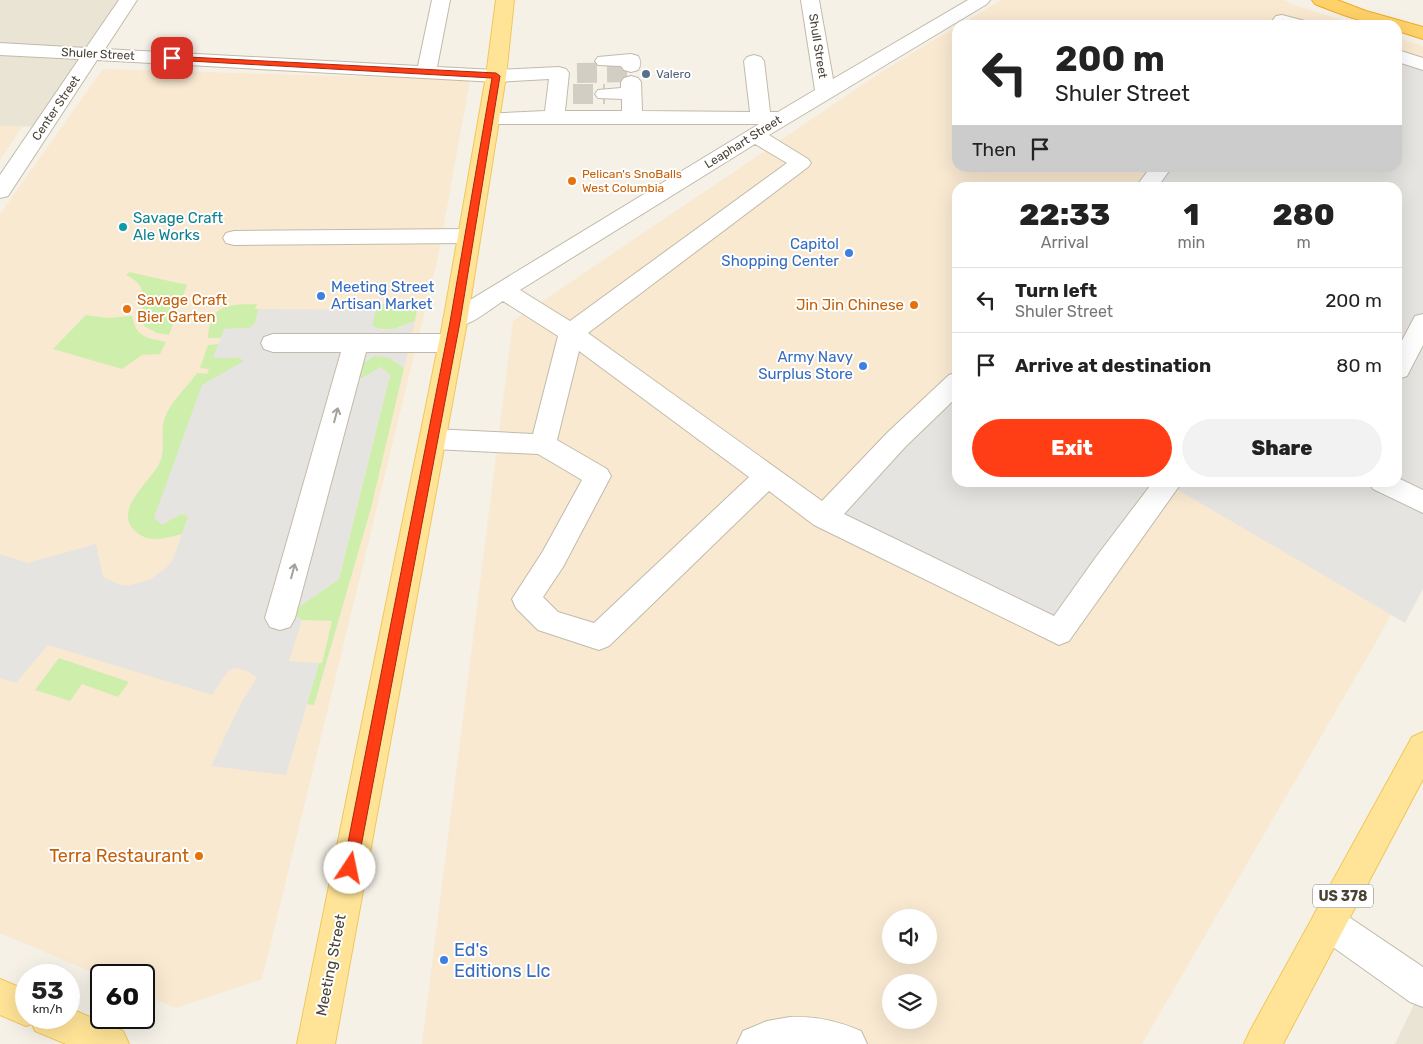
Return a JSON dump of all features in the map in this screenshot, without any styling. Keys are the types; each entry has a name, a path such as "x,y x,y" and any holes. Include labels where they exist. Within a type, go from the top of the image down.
{"highway":[{"path":"1321,0 1379,20"},
{"path":"1402,25 1423,28"},
{"path":"1402,26 1423,33"}],"main road":[{"name":"Meeting Street","path":"316,1044 453,331 496,76 505,0"},
{"name":"US 378","path":"1262,1044 1423,747"},
{"path":"0,997 15,1003"},
{"path":"74,1029 110,1044"}],"street":[{"name":"Center Street","path":"0,191 94,54 128,0"},
{"path":"426,72 441,0"},
{"name":"Shull Street","path":"810,0 825,92"},
{"name":"Leaphart Street","path":"453,331 503,290 758,126 782,118 981,0"},
{"name":"Shuler Street","path":"0,49 496,76 570,69 565,95 554,117"},
{"path":"1402,57 1423,64"},
{"path":"605,62 631,60 632,117"},
{"path":"754,61 758,126"},
{"path":"605,94 631,80"},
{"path":"489,118 632,117 758,126 801,162 571,333 543,444"},
{"path":"1150,182 1159,172"},
{"path":"234,238 469,236"},
{"path":"503,290 571,333 824,517 1059,632 1106,565 1165,487"},
{"path":"1402,362 1423,322"},
{"path":"273,343 356,342 453,331"},
{"path":"280,618 356,342"},
{"path":"824,517 897,439 952,387"},
{"path":"433,439 543,444 598,476 553,559 526,600 548,621 599,637 767,476"},
{"path":"1392,487 1423,502"},
{"path":"1328,923 1423,989"},
{"path":"756,1044 767,1039 798,1034 826,1037 848,1044"}],"shaded area":[{"path":"0,0 128,0 44,127 0,126"},
{"path":"1001,0 1285,0 1291,4 1341,20 968,20"},
{"path":"952,29 952,172 1402,172 1402,39 1423,46 1423,555 1376,642 1142,1044 422,1044 513,321 886,69"},
{"path":"1402,50 1423,57 1423,589 1405,623 1173,487 1402,487 1402,182 1149,182 1158,172 1402,172"},
{"path":"103,69 470,80 438,257 262,979 176,1008 155,999 155,964 90,964 90,971 80,967 80,964 73,964 0,933 0,214"},
{"path":"0,126 23,126 0,160"},
{"path":"259,309 376,310 372,326 382,330 399,328 415,321 404,368 390,358 374,356 363,363 358,377 362,378 381,367 390,375 339,579 300,606 296,612 296,616 302,620 289,661 319,663 286,775 211,766 241,703 257,677 245,670 234,668 228,671 212,695 48,645 16,683 0,678 0,554 28,563 96,544 103,577 121,585 130,585 149,580 167,567 173,559 188,518 185,514 181,514 162,525 154,518 202,385 244,361 240,358 213,358 224,329 250,328 255,323"},
{"path":"952,387 952,487 1166,487 1059,632 824,517"},
{"path":"1423,986 1423,1044 1395,1044"}],"green space":[{"path":"129,272 187,285 169,335 157,333 144,326 142,318 142,291 140,285 135,280 126,275"},
{"path":"257,304 255,309 259,309 255,323 250,328 225,329 221,338 208,338 212,318 222,308"},
{"path":"381,304 415,305 417,310 415,321 392,330 373,328 371,324 376,310 379,310"},
{"path":"86,315 107,318 132,316 139,333 166,342 160,354 142,355 122,369 53,349"},
{"path":"219,344 214,358 240,358 244,361 174,518 181,514 187,515 188,518 182,534 157,539 146,538 135,531 129,522 128,514 131,505 136,495 156,470 162,457 163,425 170,407 197,373 207,374 209,369 200,368 208,345"},
{"path":"380,355 390,358 404,368 371,508 314,705 307,704 319,663 322,663 332,621 302,620 296,616 300,606 339,579 390,375 381,367 362,379 358,377 363,363 374,356"},
{"path":"59,658 129,682 118,697 82,684 70,701 35,690"}],"tunnel":[{"path":"577,73 631,72"},
{"path":"573,94 605,94"}],"place":[{"name":"Valero","path":"646,74"},
{"name":"Pelican's SnoBalls West Columbia","path":"572,181"},
{"name":"Savage Craft Ale Works","path":"123,227"},
{"name":"Capitol Shopping Center","path":"849,253"},
{"name":"Meeting Street Artisan Market","path":"321,296"},
{"name":"Jin Jin Chinese","path":"914,305"},
{"name":"Savage Craft Bier Garten","path":"127,309"},
{"name":"Army Navy Surplus Store","path":"863,366"},
{"name":"Terra Restaurant","path":"199,856"},
{"name":"Ed's Editions Llc","path":"444,960"}],"route":[{"path":"172,58 496,76 455,322 350,868"}]}
